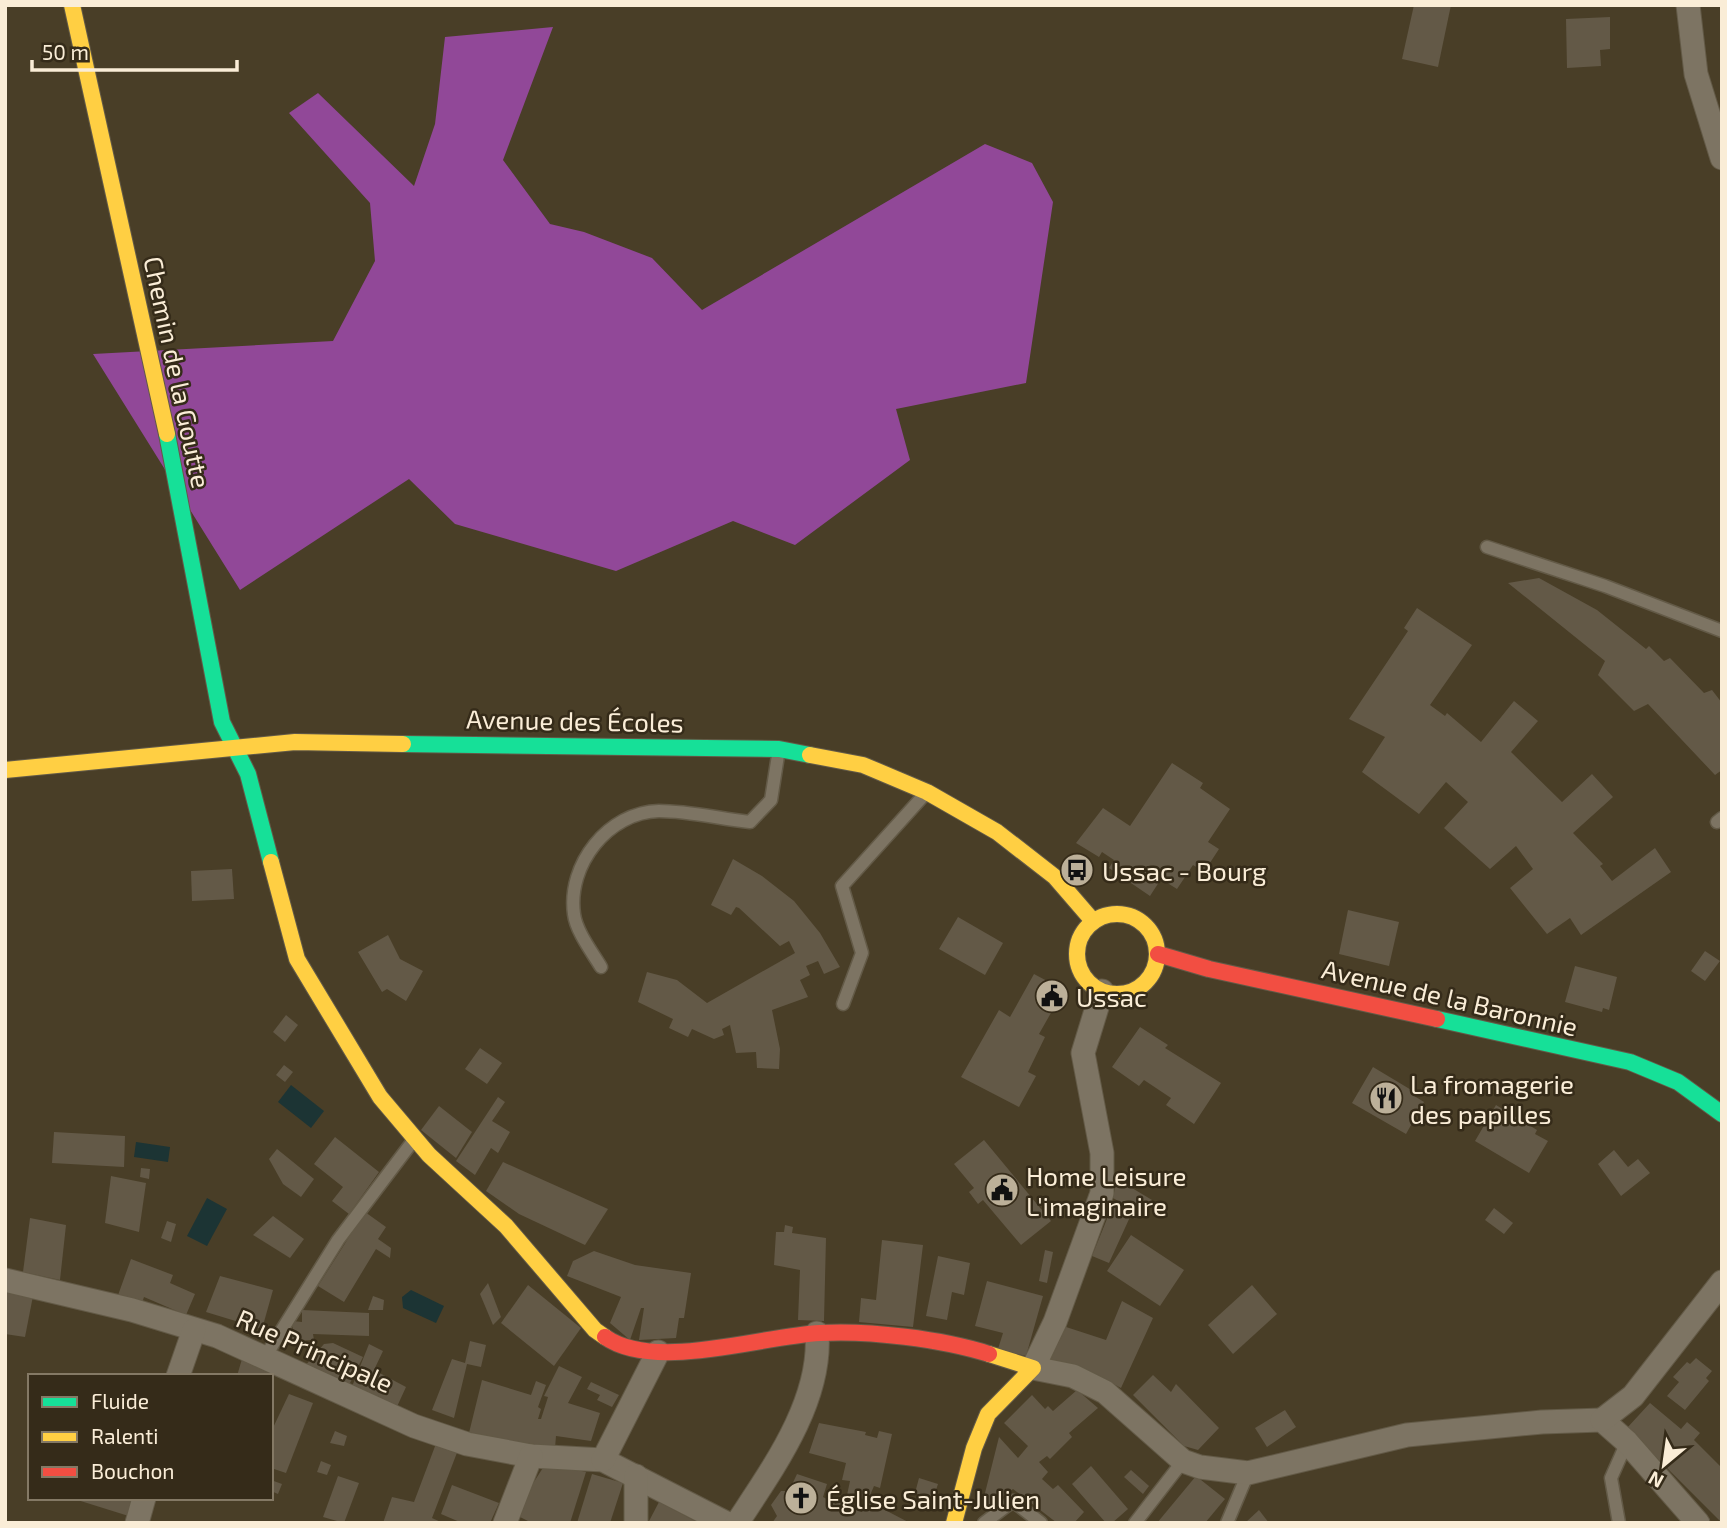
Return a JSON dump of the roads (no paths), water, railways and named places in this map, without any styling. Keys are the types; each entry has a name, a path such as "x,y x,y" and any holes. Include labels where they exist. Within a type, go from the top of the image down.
{"street":[{"name":"Chemin de la Goutte","path":"72,5 160,398 222,722 233,749 248,774 297,959 380,1097 415,1138 506,1226 595,1330 618,1346 658,1352 738,1346 817,1334 876,1334 977,1350 1033,1368"},
{"path":"1688,5 1696,74 1722,159"},
{"name":"Avenue des Écoles","path":"5,770 295,742 779,749 863,765 927,792 997,832 1055,877 1093,921"},
{"path":"1117,913 1141,921 1150,930 1157,954 1156,967 1139,988 1128,993 1102,991 1083,976 1076,952 1079,940 1093,921 1117,913"},
{"name":"Avenue de la Baronnie","path":"1157,954 1209,969 1630,1062 1678,1082 1722,1114"},
{"path":"954,1523 974,1448 988,1414 1033,1368 1055,1322 1102,1193 1102,1153 1083,1053 1102,991"},
{"name":"Rue Principale","path":"5,1280 132,1310 194,1330 265,1357 414,1426 467,1444 531,1456 603,1460"},
{"path":"1033,1368 1073,1377 1105,1392 1183,1461 1200,1467 1248,1473 1407,1435 1542,1422 1602,1420 1633,1396 1722,1282"},
{"path":"179,1374 194,1330"},
{"path":"737,1523 788,1445 819,1359 817,1334"},
{"path":"658,1352 603,1460 726,1523"},
{"path":"1602,1420 1627,1442 1698,1523"},
{"path":"505,1523 531,1456"},
{"path":"636,1476 636,1523"},
{"path":"137,1523 143,1500"}],"lane":[{"path":"1487,547 1605,586 1722,631"},
{"path":"601,967 574,918 572,886 598,840 626,817 659,811 750,822 771,800 779,749"},
{"path":"843,1004 862,953 845,905 842,886 927,792"},
{"path":"265,1357 338,1240 415,1138"},
{"path":"1619,1523 1611,1478 1627,1442"},
{"path":"1135,1523 1183,1461"},
{"path":"1227,1523 1248,1473"},
{"path":"984,1523 1013,1501 1041,1523"}],"water":[{"path":"291,1085 324,1111 311,1128 278,1102"},
{"path":"136,1142 170,1147 168,1162 134,1157"},
{"path":"207,1198 227,1209 207,1246 187,1236"},
{"path":"411,1290 444,1306 436,1323 403,1308 402,1297"}],"place":[{"name":"Ussac - Bourg","path":"1077,870"},
{"name":"Ussac","path":"1052,996"},
{"name":"La fromagerie des papilles","path":"1386,1098"},
{"name":"Home Leisure L'imaginaire","path":"1002,1190"},
{"name":"Église Saint-Julien","path":"801,1498"}]}
